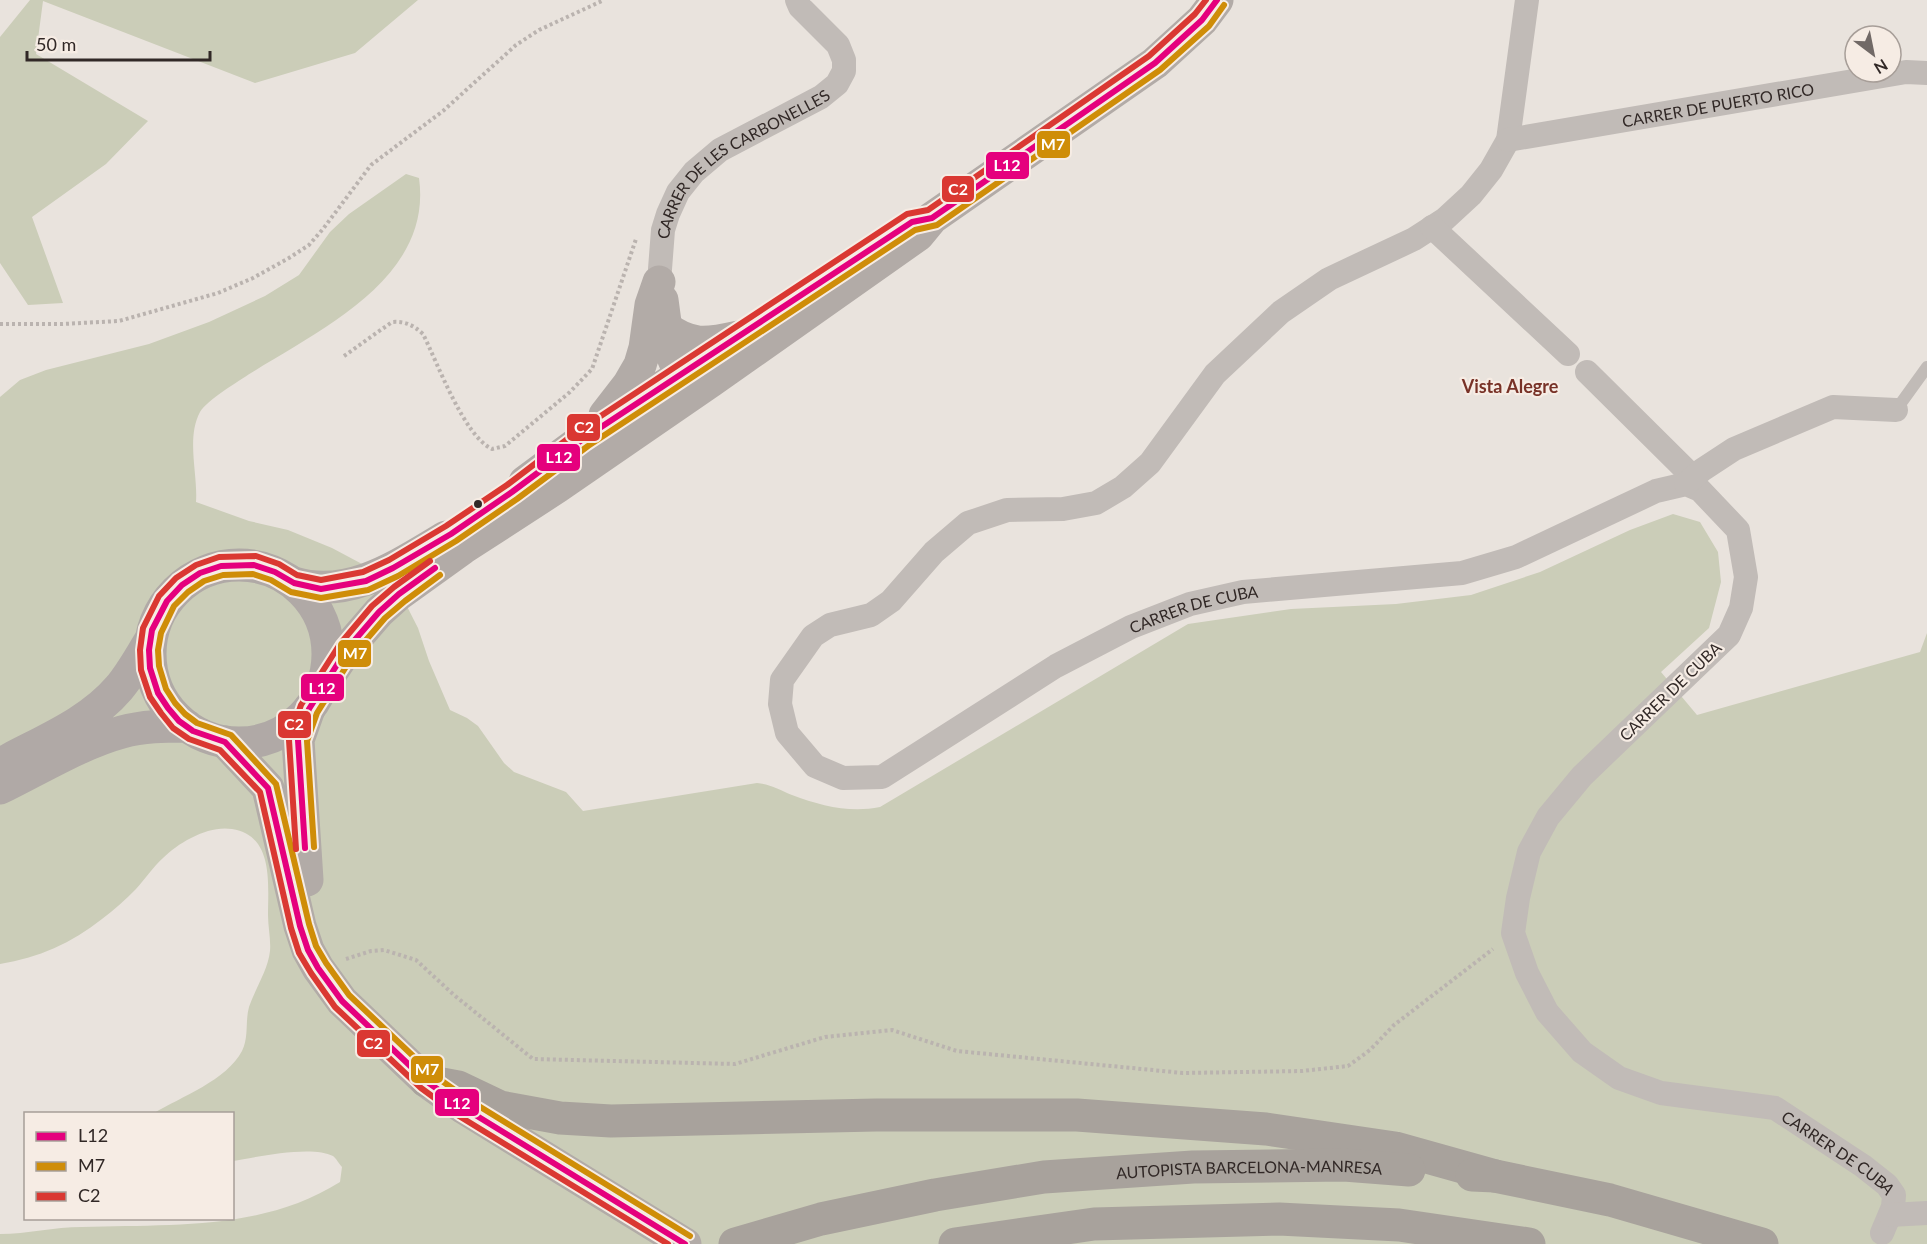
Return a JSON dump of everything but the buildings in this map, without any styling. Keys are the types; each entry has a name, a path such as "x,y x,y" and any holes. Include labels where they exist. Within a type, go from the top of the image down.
{"highway":[{"path":"426,1081 458,1087 500,1107 560,1118 611,1120 876,1115 1077,1115 1266,1129 1395,1148 1495,1176"},
{"name":"AUTOPISTA BARCELONA-MANRESA","path":"735,1244 821,1219 936,1194 1044,1177 1193,1167 1344,1166 1495,1176 1610,1200 1762,1244"},
{"path":"955,1244 1094,1224 1279,1219 1400,1225 1529,1244"}],"main road":[{"path":"300,926 309,896 298,740 316,697 328,654 324,624 309,597 294,583 275,572 254,565 232,564 211,568 191,578 167,601 156,620 150,641 150,668 158,693 173,715 186,726 208,738 225,742 246,743 276,735 294,724 316,697 347,649 379,612 399,594 463,548 644,427 918,235 933,218 1155,63 1202,20 1217,0"},
{"path":"294,583 321,589 366,580 393,568 451,534 583,439 912,222 933,218"},
{"path":"644,427 667,403 676,390 681,376 668,345 659,282"},
{"path":"583,439 609,412 640,365 645,348 651,305 659,282"},
{"path":"665,327 675,336 700,344 738,337"},
{"path":"0,764 76,724 93,712 120,687 150,641"},
{"path":"0,788 88,745 122,732 157,726 186,726"},
{"path":"225,742 268,788 300,926 308,950 342,1001 426,1081 464,1108 685,1244"}],"street":[{"name":"CARRER DE LES CARBONELLES","path":"659,282 663,230 668,214 678,192 694,172 720,150 821,97 837,84 844,71 844,60 838,45 800,7 796,0"},
{"name":"CARRER DE CUBA","path":"1527,0 1508,140 1491,170 1471,195 1445,219 1414,239 1329,279 1281,312 1215,374 1150,463 1123,487 1096,502 1064,509 1006,510 968,523 934,552 891,601 871,615 830,625 813,636 782,680 780,704 787,733 815,766 843,778 882,777 1056,666 1131,627 1190,604 1244,592 1462,573 1516,557 1656,490 1689,481 1738,530 1746,577 1741,608 1729,635 1582,776 1548,817 1529,852 1518,898 1513,933 1527,973 1547,1012 1582,1052 1619,1078 1661,1093 1775,1107 1863,1166 1887,1185 1894,1194 1886,1224 1927,1213"},
{"name":"CARRER DE PUERTO RICO","path":"1508,140 1906,72 1927,74"},
{"path":"1432,227 1568,354"},
{"path":"1587,372 1689,481 1734,449 1833,407 1896,410"}],"lane":[{"path":"1896,410 1927,367"}],"path":[{"path":"0,324 120,321 218,292 262,273 309,245 371,165 443,111 516,45 539,30 604,0"},
{"path":"344,356 392,322 400,321 416,328 423,334 461,412 478,441 492,449 505,446 570,392 592,369 638,234"},
{"path":"318,968 370,951 384,950 416,960 454,995 533,1059 735,1064 825,1037 892,1030 957,1051 1183,1073 1302,1071 1348,1066 1370,1050 1394,1025 1513,933"}],"green space":[{"path":"30,0 418,0 355,53 255,83 43,1 36,54 148,121 106,164 32,217 63,303 28,305 0,263 0,37"},
{"path":"406,174 419,178 419,213 408,244 390,272 339,318 231,386 209,402 200,412 196,422 193,445 196,502 249,521 288,530 332,548 394,581 418,628 450,710 478,726 504,763 514,772 566,792 583,811 757,783 836,807 869,809 880,807 1188,624 1291,609 1396,604 1471,595 1540,572 1630,530 1673,514 1700,522 1718,552 1721,582 1709,628 1661,672 1697,715 1920,652 1927,633 1927,1244 0,1244 0,1234 72,1227 234,1220 279,1209 310,1198 340,1182 342,1167 333,1156 324,1153 284,1153 234,1161 234,1112 156,1112 226,1071 244,1046 249,1007 267,965 270,947 266,863 262,851 246,833 223,828 195,836 177,846 163,858 128,897 91,928 54,948 28,958 0,964 0,397 20,380 46,370 149,344 209,322 265,296 299,275 330,232 349,214"}],"transit line":[{"name":"C2","path":"668,1244 459,1116 421,1088 335,1007 299,953 291,928 260,792 220,750 189,739 173,728 161,713 150,697 141,670 140,650 143,628 159,596 176,578 196,565 219,557 256,556 279,564 297,575 321,580 363,572 389,560 446,526 507,485 578,431 907,214 928,210 1149,56 1195,14 1206,0"},
{"name":"L12","path":"685,1244 464,1108 426,1081 342,1001 308,950 300,926 268,788 225,742 193,731 179,721 168,708 158,693 150,668 149,650 152,630 167,601 182,585 200,573 221,566 254,565 275,572 294,583 321,589 366,581 451,534 583,439 912,222 932,218 1155,63 1202,20 1217,0"},
{"name":"M7","path":"690,1236 469,1100 432,1074 349,995 316,946 276,784 231,735 197,723 175,703 166,689 159,666 158,650 161,633 174,606 188,592 204,581 223,575 253,574 271,580 291,592 321,598 368,590 398,576 456,541 588,446 915,230 937,225 1160,70 1209,26 1224,5"},
{"name":"C2","path":"296,849 289,740 301,705 340,644 372,606 430,561"},
{"name":"L12","path":"305,848 298,740 309,709 347,649 379,612 435,568"},
{"name":"M7","path":"314,847 307,741 317,713 354,654 385,618 440,575"}],"district":[{"name":"Vista Alegre","path":"1510,386"}]}
